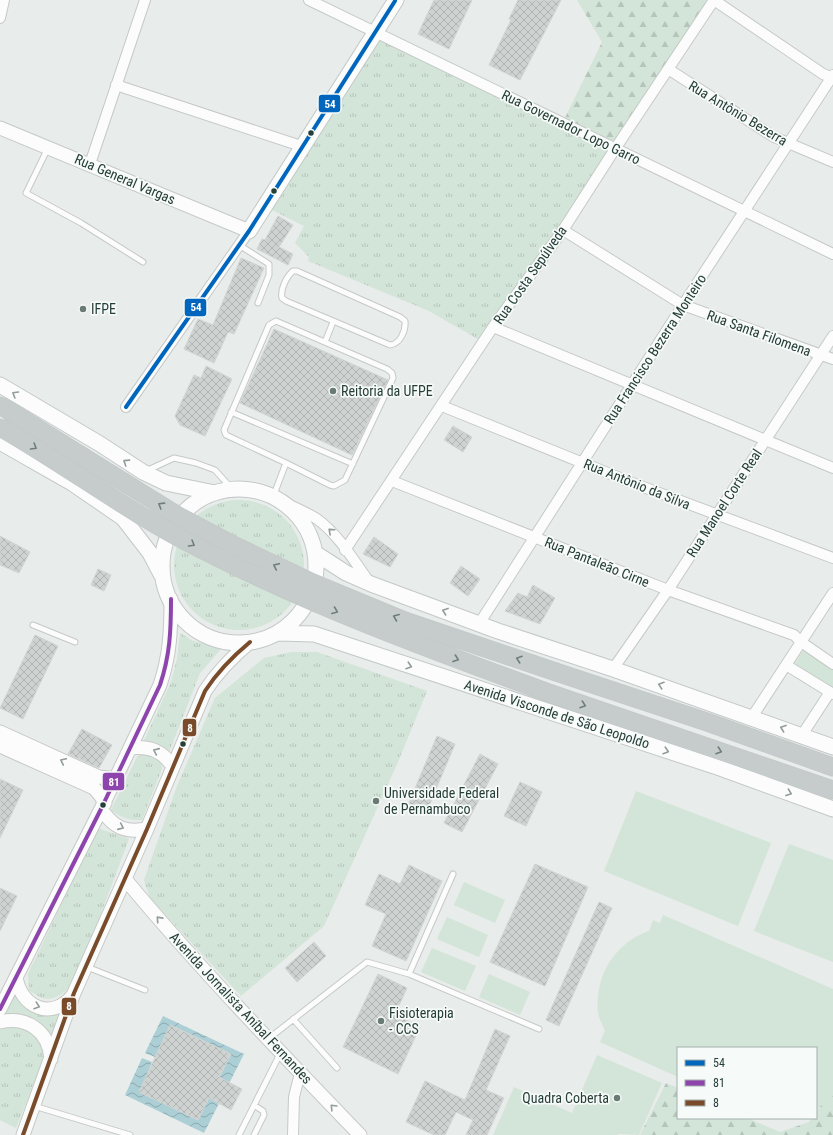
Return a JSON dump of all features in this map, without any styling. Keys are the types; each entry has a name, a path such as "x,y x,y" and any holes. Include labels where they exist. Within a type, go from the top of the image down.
{"highway":[{"path":"0,405 180,517 230,544 313,584 405,621 707,722 833,767"},
{"name":"Avenida Visconde de São Leopoldo","path":"0,427 130,508 200,549 305,599 412,642 546,692 833,790"}],"main road":[{"path":"249,231 304,147 375,31 396,0"},
{"path":"0,385 100,444 143,472 166,482 215,493"},
{"path":"0,442 72,483 123,518 150,553 163,577 178,614 202,636 218,642 234,644 250,642 278,632 298,618 312,596 317,571 315,553 310,536 298,516 277,499 249,489 232,489 215,493 192,505 174,525 164,550 163,577"},
{"path":"315,553 346,573 371,584 480,624 833,746"},
{"name":"Avenida Visconde de São Leopoldo","path":"278,632 314,634 720,768 833,809"}],"street":[{"path":"0,18 4,0"},
{"path":"90,164 145,0"},
{"name":"Rua Governador Lopo Garro","path":"308,0 375,31 833,254"},
{"path":"714,0 823,74 832,77"},
{"name":"Rua Costa Sepúlveda","path":"345,550 494,327 563,230 615,148 714,0"},
{"name":"Rua Antônio Bezerra","path":"668,69 774,137 833,162"},
{"name":"Rua Francisco Bezerra Monteiro","path":"480,624 534,536 832,77"},
{"path":"116,85 304,147"},
{"name":"Rua General Vargas","path":"0,128 249,231"},
{"name":"Rua Santa Filomena","path":"563,230 683,305 833,359"},
{"path":"126,407 249,231"},
{"path":"494,327 833,468"},
{"name":"Rua Manoel Corte Real","path":"613,669 668,590 833,336"},
{"name":"Rua Antônio da Silva","path":"442,406 717,515 833,558"},
{"name":"Rua Pantaleão Cirne","path":"392,480 668,590 794,635 801,642 833,664"},
{"path":"277,499 317,519 338,538 345,550 371,584"},
{"path":"752,717 833,593"},
{"path":"0,1009 116,780 160,685 167,664 171,638 171,599"},
{"path":"25,1131 74,993 147,829 205,691 217,672 232,656 250,642"},
{"path":"786,665 832,693 802,735"},
{"path":"0,732 99,777 116,780"},
{"path":"0,746 94,788 109,821 120,828 134,831 147,829"},
{"path":"131,748 152,748 168,759 173,767"},
{"name":"Avenida Jornalista Aníbal Fernandes","path":"125,879 155,915 267,1040 360,1135"},
{"path":"16,977 22,996 30,1004 39,1008 49,1009 59,1006 68,1001 74,993"},
{"path":"0,1022 18,1020 36,1027 48,1042 51,1061"},
{"path":"293,1135 294,1097 300,1073"}],"lane":[{"path":"48,147 26,192 81,222 143,262"},
{"path":"239,245 269,264 269,274 258,303"},
{"path":"293,271 297,271 311,277 400,317 405,321 406,326 400,340 396,344 390,345 332,322 282,298 282,291 289,274 293,271"},
{"path":"276,321 392,373 393,378 391,386 345,480 334,486 226,435 225,425 231,412 271,324 276,321"},
{"path":"325,342 332,322"},
{"path":"231,412 353,464"},
{"path":"143,472 174,458 196,463 215,470 232,489"},
{"path":"277,499 286,463"},
{"path":"33,624 75,642"},
{"path":"409,974 453,874"},
{"path":"267,1040 367,962 409,974 539,1029"},
{"path":"86,966 145,990"},
{"path":"293,1020 337,1068"},
{"path":"239,1135 281,1053"},
{"path":"254,1105 263,1111 264,1114 254,1135"},
{"path":"34,1106 130,1135"}],"green space":[{"path":"577,0 713,0 615,149 562,124 602,42"},
{"path":"372,36 615,149 483,342 429,311 308,261 309,257 295,243 304,226 260,204"},
{"path":"245,500 258,502 270,507 281,514 290,523 302,546 304,565 302,584 297,596 290,607 281,616 258,628 233,630 220,628 208,623 197,616 188,607 176,584 174,559 176,546 181,534 188,523 197,514 220,502"},
{"path":"180,633 193,641 222,648 200,673 168,755 142,745 171,682 177,659"},
{"path":"805,651 833,669 833,691 795,664 802,652"},
{"path":"292,652 317,652 427,691 398,762 324,926 241,996 150,898 144,880 177,786 215,698 264,658"},
{"path":"146,753 159,760 162,769 142,820 133,820 119,815 111,810 137,757"},
{"path":"636,791 771,843 738,926 604,871"},
{"path":"98,828 129,839 74,985 57,997 47,999 42,998 29,990 28,974"},
{"path":"789,844 833,860 833,962 754,931"},
{"path":"464,882 505,900 495,923 454,905"},
{"path":"663,915 833,989 833,1096 817,1109 817,1047 677,1047 677,1077 600,1042 605,1031 599,1018 598,998 607,966 613,957 629,941 649,931 653,920 660,923"},
{"path":"447,917 488,935 479,957 437,939"},
{"path":"432,948 476,966 465,991 421,972"},
{"path":"489,974 530,992 520,1015 479,997"},
{"path":"14,992 62,1009 54,1042 44,1027 32,1018 17,1015 0,1020"},
{"path":"18,1024 32,1027 46,1054 16,1128 0,1120 0,1030"},
{"path":"597,1055 662,1083 639,1135 493,1135 514,1087 572,1113"},
{"path":"666,1083 677,1088 677,1119 749,1119 780,1132 809,1122 811,1119 817,1119 817,1111 833,1087 833,1135 640,1135"}],"water":[{"path":"163,1016 244,1054 204,1133 125,1095 142,1058 152,1062 140,1092 198,1120 231,1054 171,1025 155,1057 145,1053"}],"building":[{"path":"434,0 472,0 449,49 418,34"},
{"path":"518,0 561,0 520,80 489,65 511,20 509,19"},
{"path":"278,216 293,225 279,247 293,254 288,265 257,249 262,239 265,240"},
{"path":"241,258 264,268 234,334 228,332 214,363 184,349 198,319 213,325"},
{"path":"274,329 388,380 352,455 240,403"},
{"path":"206,366 232,379 205,436 180,425 175,416 194,375 201,378"},
{"path":"453,426 472,437 463,452 444,440"},
{"path":"0,536 30,552 19,573 0,565"},
{"path":"374,537 398,554 390,567 363,554"},
{"path":"461,566 480,579 468,596 450,583"},
{"path":"98,569 111,575 104,591 91,585"},
{"path":"533,585 555,598 540,624 505,611 518,593 527,597"},
{"path":"35,635 58,646 23,719 0,708"},
{"path":"82,729 112,745 99,768 68,754"},
{"path":"437,736 455,744 426,813 408,805"},
{"path":"480,754 498,764 462,832 444,823"},
{"path":"0,779 23,790 0,838"},
{"path":"520,782 542,792 526,826 504,816"},
{"path":"535,864 588,887 545,986 490,962"},
{"path":"409,865 442,881 406,961 372,946 386,914 365,905 379,874 400,884"},
{"path":"0,888 17,896 0,931"},
{"path":"599,902 612,908 559,1026 546,1020"},
{"path":"314,942 326,956 297,982 285,968"},
{"name":"Fisioterapia - CCS","path":"378,974 407,988 395,1014 420,1027 398,1074 343,1047"},
{"path":"170,1025 231,1054 219,1077 242,1089 231,1110 209,1098 198,1120 139,1092"},
{"path":"495,1029 510,1036 486,1090 504,1098 487,1135 466,1135 473,1120 456,1112 445,1135 434,1135 406,1122 425,1081 465,1100"}],"transit line":[{"name":"54","path":"126,407 249,231 395,1"},
{"name":"81","path":"0,1009 101,809 160,685 166,663 169,643 171,599"},
{"name":"8","path":"23,1135 74,993 147,829 205,691 215,677 237,653 250,642"}],"place":[{"name":"IFPE","path":"83,309"},
{"name":"Reitoria da UFPE","path":"333,391"},
{"name":"Universidade Federal de Pernambuco","path":"376,801"},
{"name":"Fisioterapia - CCS","path":"381,1021"},
{"name":"Quadra Coberta","path":"617,1098"}]}
